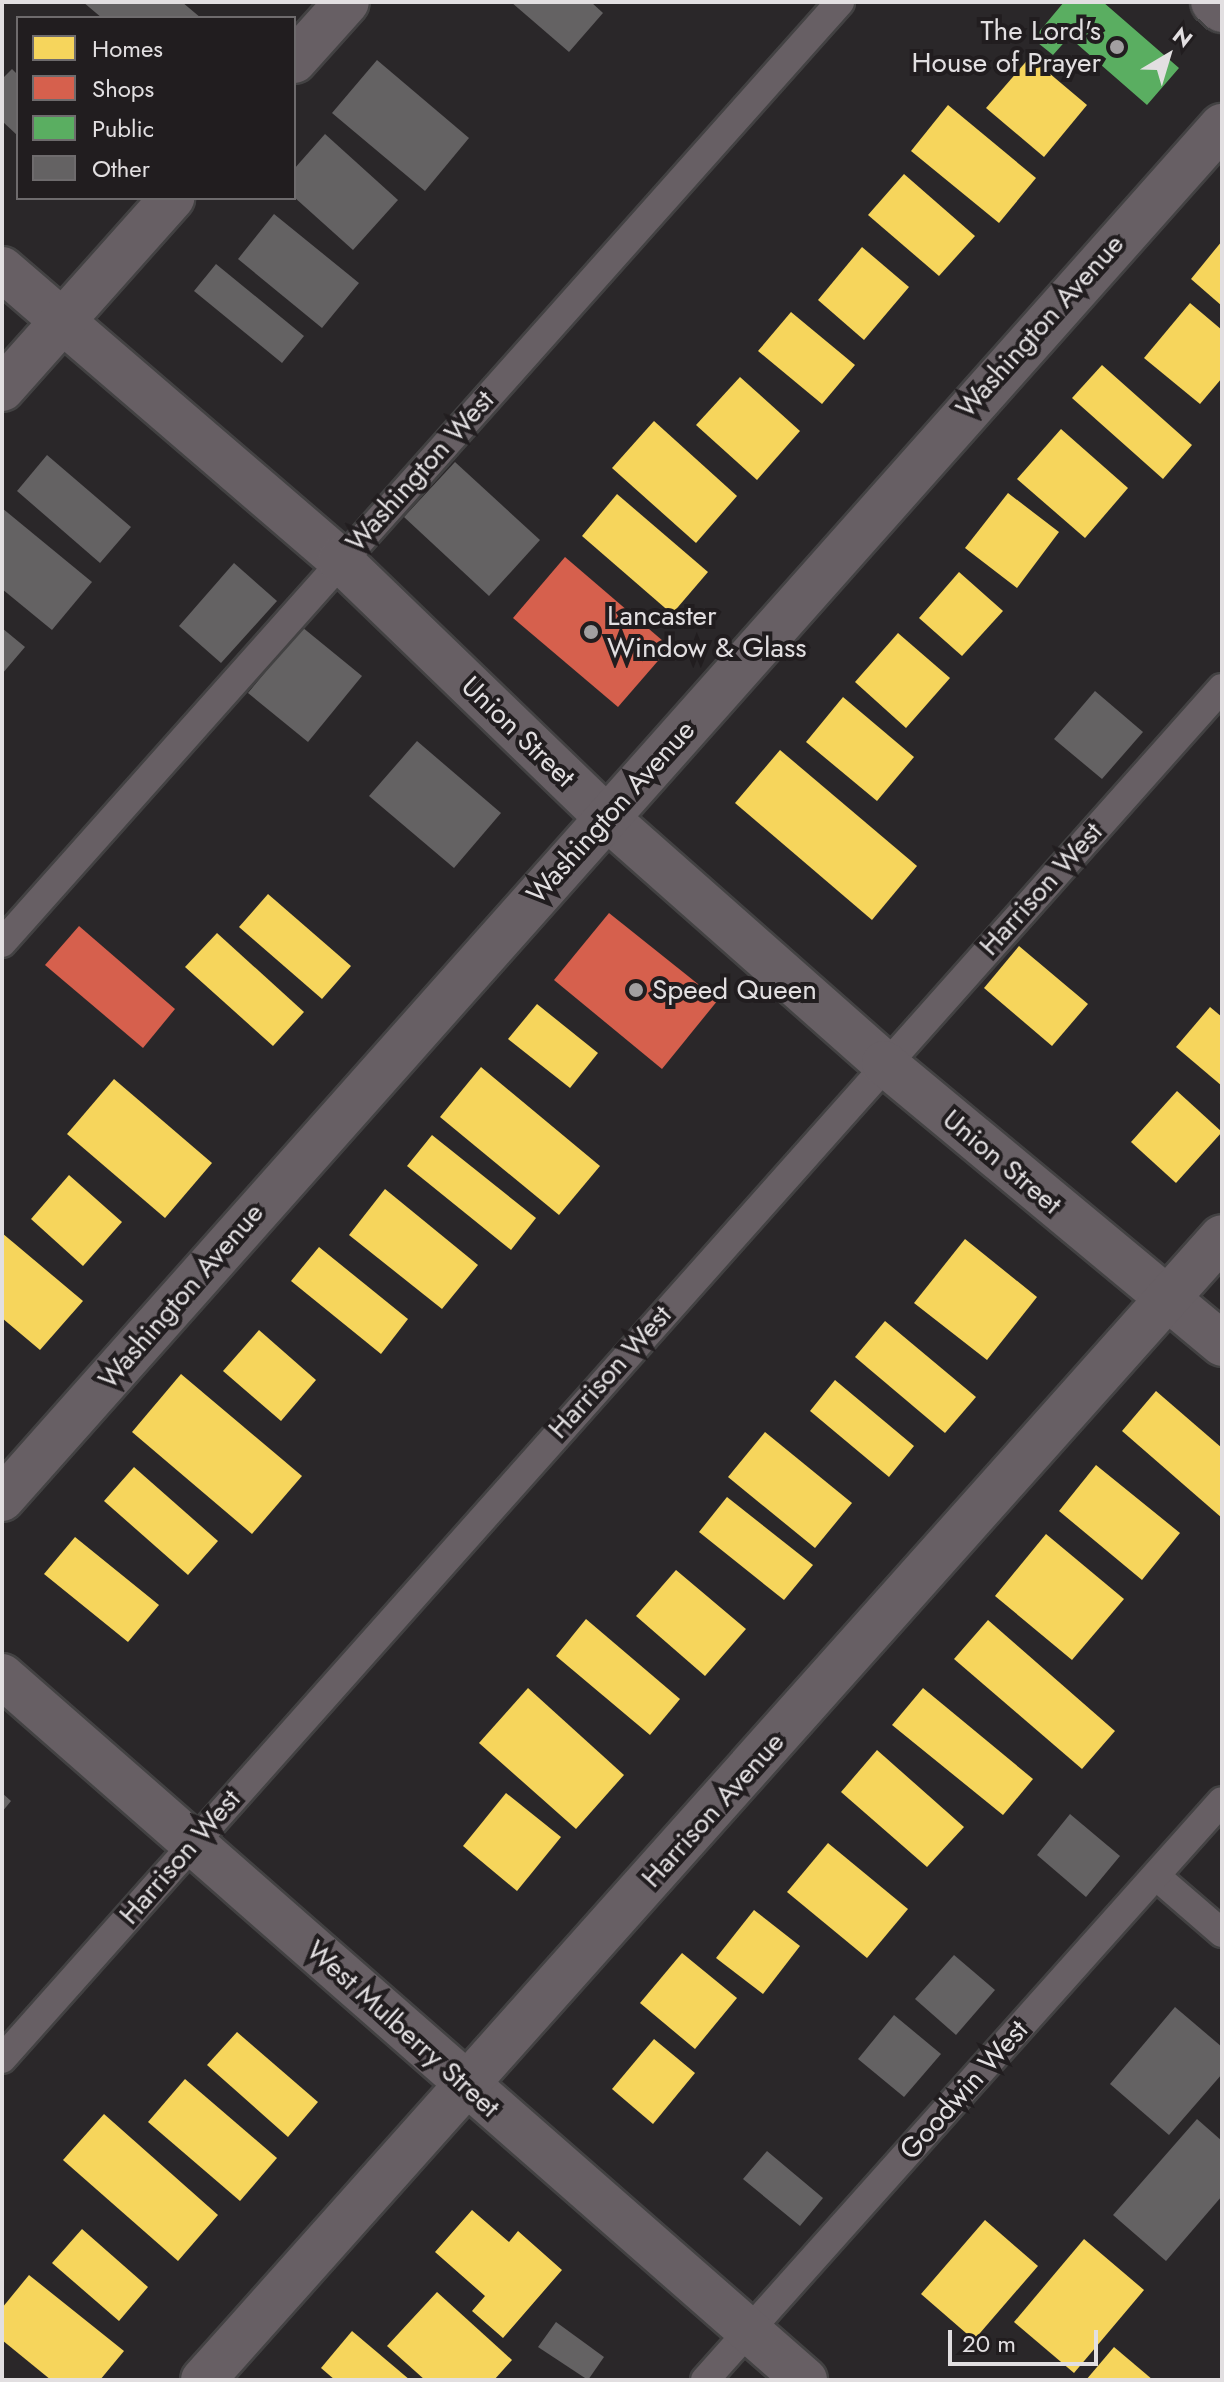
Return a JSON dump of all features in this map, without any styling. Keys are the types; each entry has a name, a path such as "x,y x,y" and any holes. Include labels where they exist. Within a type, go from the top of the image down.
{"street":[{"path":"296,59 347,2"},
{"path":"1213,2 1222,10"},
{"name":"Washington Avenue","path":"2,1499 1222,126"},
{"path":"2,389 170,200"},
{"name":"Union Street","path":"2,269 340,560 607,818 884,1063 1222,1344"},
{"name":"Harrison Avenue","path":"203,2380 1222,1237"},
{"name":"West Mulberry Street","path":"2,1676 422,2042 464,2085 805,2380"}],"lane":[{"name":"Washington West","path":"2,943 840,2"},
{"name":"Harrison West","path":"2,2059 884,1063 1222,688"},
{"name":"Goodwin West","path":"705,2380 1222,1801"},
{"path":"1156,1876 1222,1933"}],"building: Homes":[{"path":"1030,57 1087,105 1044,157 986,108"},
{"path":"948,105 1036,178 999,223 911,151"},
{"path":"904,174 975,236 939,276 868,215"},
{"path":"1222,241 1222,306 1191,279"},
{"path":"862,247 909,287 864,340 818,300"},
{"path":"1190,303 1222,330 1222,378 1200,404 1144,358"},
{"path":"791,312 855,365 822,404 758,351"},
{"path":"1102,365 1192,445 1163,479 1072,398"},
{"path":"740,377 800,431 757,480 696,425"},
{"path":"654,421 737,496 696,543 612,468"},
{"path":"1061,429 1128,488 1085,538 1017,479"},
{"path":"1008,493 1059,532 1017,588 965,548"},
{"path":"617,494 708,572 672,614 582,536"},
{"path":"959,572 1003,611 962,656 919,618"},
{"path":"898,633 950,678 906,728 855,682"},
{"path":"843,697 914,757 877,801 806,742"},
{"path":"780,750 917,866 872,920 735,803"},
{"path":"268,894 351,966 322,999 239,927"},
{"path":"217,933 304,1012 273,1046 185,967"},
{"path":"1019,946 1088,1004 1052,1046 984,988"},
{"path":"537,1004 598,1053 570,1088 508,1039"},
{"path":"1210,1007 1222,1017 1222,1086 1176,1047"},
{"path":"481,1067 600,1166 559,1215 440,1117"},
{"path":"114,1079 212,1163 165,1218 67,1134"},
{"path":"1177,1091 1222,1132 1176,1183 1131,1142"},
{"path":"432,1135 536,1218 511,1250 407,1166"},
{"path":"69,1175 122,1222 83,1266 31,1219"},
{"path":"385,1189 478,1265 442,1309 349,1235"},
{"path":"2,1233 83,1301 40,1350 2,1318"},
{"path":"965,1239 1037,1297 987,1360 914,1303"},
{"path":"319,1247 408,1319 381,1354 291,1281"},
{"path":"885,1321 976,1397 945,1433 855,1357"},
{"path":"259,1330 316,1380 281,1421 223,1371"},
{"path":"181,1374 302,1476 252,1534 132,1432"},
{"path":"835,1380 914,1446 889,1477 810,1411"},
{"path":"1156,1391 1222,1448 1222,1518 1122,1431"},
{"path":"765,1432 852,1503 815,1548 728,1477"},
{"path":"1096,1465 1180,1533 1142,1580 1059,1511"},
{"path":"134,1467 218,1541 188,1575 104,1501"},
{"path":"727,1497 813,1565 784,1600 699,1532"},
{"path":"1046,1534 1124,1599 1072,1660 995,1596"},
{"path":"75,1537 159,1605 128,1642 44,1574"},
{"path":"676,1570 746,1629 705,1676 636,1616"},
{"path":"586,1619 680,1699 650,1735 556,1656"},
{"path":"988,1620 1115,1731 1082,1769 954,1659"},
{"path":"528,1688 624,1775 576,1829 479,1743"},
{"path":"923,1688 1033,1779 1003,1815 892,1725"},
{"path":"877,1750 964,1827 927,1867 841,1792"},
{"path":"506,1793 561,1837 517,1891 463,1846"},
{"path":"828,1843 908,1909 867,1958 787,1892"},
{"path":"754,1910 800,1946 763,1994 716,1958"},
{"path":"682,1953 737,1998 695,2049 640,2003"},
{"path":"237,2032 318,2102 288,2137 207,2065"},
{"path":"654,2039 695,2073 653,2124 612,2089"},
{"path":"185,2079 277,2158 240,2201 148,2122"},
{"path":"104,2114 218,2215 178,2261 63,2160"},
{"path":"472,2210 509,2242 518,2231 562,2270 503,2338 472,2311 485,2296 435,2252"},
{"path":"985,2220 1038,2266 974,2340 921,2294"},
{"path":"82,2229 148,2287 119,2321 52,2263"},
{"path":"1084,2239 1144,2290 1074,2373 1014,2322"},
{"path":"29,2275 124,2351 100,2380 51,2380 2,2340 2,2308"},
{"path":"437,2292 512,2360 494,2380 425,2380 387,2346"},
{"path":"352,2331 410,2380 335,2380 321,2368"},
{"path":"1114,2347 1153,2380 1086,2380"}],"building: Shops":[{"name":"Lancaster Window & Glass","path":"565,557 670,647 618,707 513,618"},
{"name":"Speed Queen","path":"609,913 718,1000 662,1069 554,980"},
{"path":"79,926 175,1009 143,1048 45,965"}],"building: Public":[{"name":"The Lord's House of Prayer","path":"1064,2 1103,2 1179,68 1147,105 1069,37 1053,55 1033,39"}],"building: Other":[{"path":"83,2 182,2 199,16 100,16"},
{"path":"511,2 591,2 603,13 569,52"},
{"path":"377,60 469,138 425,191 332,113"},
{"path":"12,69 16,73 16,134 2,121 2,79"},
{"path":"325,134 398,200 353,250 296,199 296,167"},
{"path":"274,214 359,283 322,328 238,259"},
{"path":"216,264 304,336 282,363 194,291"},
{"path":"47,455 131,527 100,563 17,491"},
{"path":"455,462 540,540 489,596 404,517"},
{"path":"2,508 92,582 52,630 2,589"},
{"path":"234,563 277,601 221,663 179,626"},
{"path":"302,627 362,676 308,742 248,693"},
{"path":"2,628 25,647 2,674"},
{"path":"1095,691 1143,732 1102,779 1054,739"},
{"path":"417,741 501,813 454,868 369,796"},
{"path":"2,1793 11,1801 2,1812"},
{"path":"1070,1814 1120,1856 1086,1897 1037,1855"},
{"path":"954,1955 995,1990 956,2035 915,1999"},
{"path":"1175,2007 1222,2047 1222,2074 1169,2135 1110,2084"},
{"path":"894,2015 941,2054 904,2097 858,2059"},
{"path":"1197,2119 1222,2141 1222,2196 1166,2261 1113,2215"},
{"path":"767,2151 823,2198 800,2226 743,2179"},
{"path":"556,2322 604,2357 588,2380 538,2347"}],"place":[{"name":"The Lord's House of Prayer","path":"1117,47"},
{"name":"Lancaster Window & Glass","path":"591,632"},
{"name":"Speed Queen","path":"636,990"}]}
